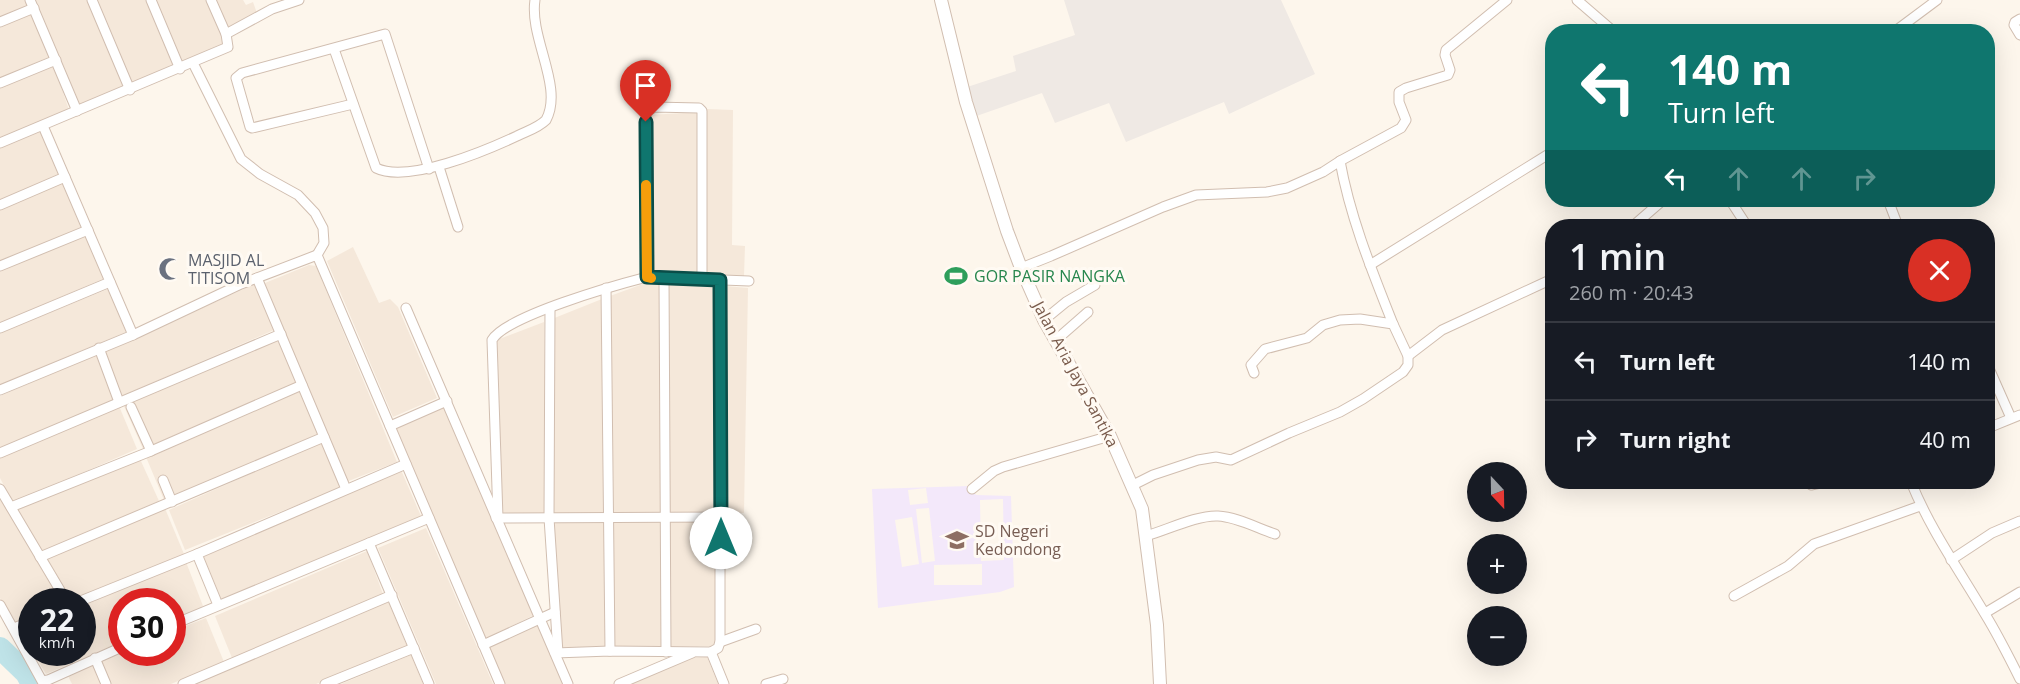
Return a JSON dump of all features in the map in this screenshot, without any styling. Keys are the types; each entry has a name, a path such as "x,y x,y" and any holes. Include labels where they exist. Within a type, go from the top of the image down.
{"street":[{"path":"92,0 130,90"},
{"path":"151,0 180,69"},
{"path":"0,143 228,47 226,33 211,0"},
{"path":"226,33 272,9 299,0"},
{"path":"334,49 376,168 386,171 434,168 501,143 542,124 548,116 550,85 535,28 534,0"},
{"name":"Jalan Aria Jaya Santika","path":"941,0 966,102 1021,268 1044,320 1110,436 1142,509 1157,625 1160,684"},
{"path":"1021,268 1196,195 1274,191 1323,172 1404,126 1406,120 1399,102 1399,92 1448,75 1450,70 1445,55 1449,46 1507,0"},
{"path":"1578,0 1607,24"},
{"path":"1905,24 1937,0"},
{"path":"0,22 32,4 78,111"},
{"path":"2020,19 2014,25 2020,35"},
{"path":"353,104 254,128 250,127 236,78 239,75 384,33 387,35 434,168 458,227"},
{"path":"0,83 56,60"},
{"path":"0,390 133,335 257,278 317,255 324,243 323,228 315,213 298,195 260,174 241,159 193,63"},
{"path":"647,277 647,112 654,107 699,108 703,116 702,279"},
{"path":"43,126 133,335"},
{"path":"1370,265 1545,156"},
{"path":"1133,485 1153,475 1198,460 1216,457 1232,460 1340,412 1403,372 1408,365 1408,356 1370,265 1345,190 1340,161"},
{"path":"0,205 65,177"},
{"path":"1641,219 1655,207"},
{"path":"0,267 88,230"},
{"path":"317,255 500,684"},
{"path":"497,518 492,340 501,330 550,308 606,288 647,277 749,281"},
{"path":"257,278 346,489"},
{"path":"664,278 666,652"},
{"path":"557,653 711,652 716,651 720,642 720,280"},
{"path":"0,328 110,282"},
{"path":"1408,356 1442,330 1545,282"},
{"path":"1044,320 1066,302 1095,285"},
{"path":"606,288 610,651"},
{"path":"406,308 557,653 568,684"},
{"path":"550,308 549,518 557,653"},
{"path":"1056,340 1088,312"},
{"path":"1254,373 1251,365 1265,349 1307,338 1323,325 1347,319 1393,324"},
{"path":"0,453 281,334"},
{"path":"99,348 119,402"},
{"path":"1995,379 2016,417 1995,425"},
{"path":"11,507 151,451 302,385"},
{"path":"390,426 447,401"},
{"path":"131,407 151,451"},
{"path":"40,557 324,436"},
{"path":"972,489 994,471 1003,467 1110,436"},
{"path":"96,595 406,464"},
{"path":"163,480 172,502"},
{"path":"0,489 58,588"},
{"path":"1914,489 1920,506 1985,613 2020,680 2015,684"},
{"path":"1734,596 1788,566 1814,544 1920,506"},
{"path":"1146,536 1205,517 1216,516 1231,518 1275,534"},
{"path":"497,518 721,517"},
{"path":"186,619 429,518"},
{"path":"1951,560 1992,533 2020,521"},
{"path":"369,543 429,684"},
{"path":"197,554 218,605"},
{"path":"1985,613 2020,592"},
{"path":"183,684 392,595"},
{"path":"0,605 18,636"},
{"path":"483,645 555,612"},
{"path":"14,628 18,626"},
{"path":"720,642 756,628"},
{"path":"326,684 414,648"},
{"path":"619,684 695,652"},
{"path":"711,652 724,684"},
{"path":"96,660 106,684"},
{"path":"34,666 42,681 48,681 79,666"},
{"path":"768,684 783,679"}],"shaded area":[{"path":"0,0 25,0 28,6 0,17"},
{"path":"34,0 89,0 127,88 79,108"},
{"path":"95,0 148,0 177,66 133,84 130,83"},
{"path":"155,0 207,0 226,45 184,63 181,62"},
{"path":"213,0 243,0 246,5 253,2 260,22 228,35"},
{"path":"1064,0 1281,0 1315,74 1229,114 1224,102 1126,142 1109,103 1055,123 1042,93 965,120 958,90 1016,71 1013,56 1075,35"},
{"path":"31,13 49,57 0,78 0,26"},
{"path":"54,66 69,110 0,139 0,88"},
{"path":"707,109 733,110 732,245 745,246 744,276 705,276"},
{"path":"700,112 700,277 652,275 649,115"},
{"path":"41,131 59,175 0,200 0,148"},
{"path":"62,181 83,228 0,263 0,208"},
{"path":"86,235 105,278 0,323 0,271"},
{"path":"353,247 379,303 390,299 398,307 437,398 393,417 327,261"},
{"path":"309,265 316,266 397,462 346,482 265,283"},
{"path":"660,282 661,513 614,513 610,296 643,284"},
{"path":"668,283 715,284 714,511 670,513"},
{"path":"255,284 274,330 122,396 105,352"},
{"path":"726,286 748,288 744,513 727,513"},
{"path":"108,289 126,332 0,385 0,333"},
{"path":"602,299 605,514 553,513 552,319"},
{"path":"544,322 545,513 501,514 494,341"},
{"path":"279,340 296,383 143,449 123,404"},
{"path":"98,354 114,401 0,449 0,396"},
{"path":"301,391 318,434 164,500 146,457"},
{"path":"119,406 137,449 13,503 0,478 0,457"},
{"path":"445,406 534,615 485,639 395,428"},
{"path":"322,442 342,487 185,550 169,510"},
{"path":"140,459 159,501 41,552 17,509"},
{"path":"401,470 421,516 213,604 195,558"},
{"name":"SD Negeri Kedondong","path":"969,486 976,495 1011,496 1014,587 1000,592 878,608 872,489","holes":["926,488 928,503 910,505 908,490","1003,499 1004,560 981,561 980,500","929,508 935,561 922,563 916,509","912,517 919,564 902,567 895,520","982,564 982,585 934,585 934,565"]},
{"path":"0,496 54,588 18,588 18,623 15,624 0,598"},
{"path":"164,506 184,554 96,590 96,588 65,588 44,557"},
{"path":"554,521 604,521 605,646 558,648"},
{"path":"716,521 715,646 671,646 670,522"},
{"path":"613,522 661,522 662,648 613,648"},
{"path":"426,528 493,684 436,684 378,548"},
{"path":"367,551 383,594 232,658 215,616"},
{"path":"186,562 203,606 198,611 186,616 186,588 125,588"},
{"path":"108,595 108,648 96,653 96,600"},
{"path":"388,601 407,646 316,684 193,684"},
{"path":"206,618 224,662 171,684 111,684 102,661 108,659 108,666 186,666 186,626"},
{"path":"541,621 566,684 505,684 489,645"},
{"path":"411,655 423,684 341,684"},
{"path":"707,657 718,684 628,684 691,658"},
{"path":"41,666 65,666 46,674"},
{"path":"87,666 95,666 103,684 72,684 67,674"}],"waterway":[{"path":"0,648 26,673 32,684"}],"slow traffic":[{"path":"646,185 647,277 651,278"}],"place":[{"name":"MASJID AL TITISOM","path":"170,269"},
{"name":"GOR PASIR NANGKA","path":"956,276"},
{"name":"SD Negeri Kedondong","path":"957,540"}],"route":[{"path":"646,122 647,277 720,280 721,538"}]}
